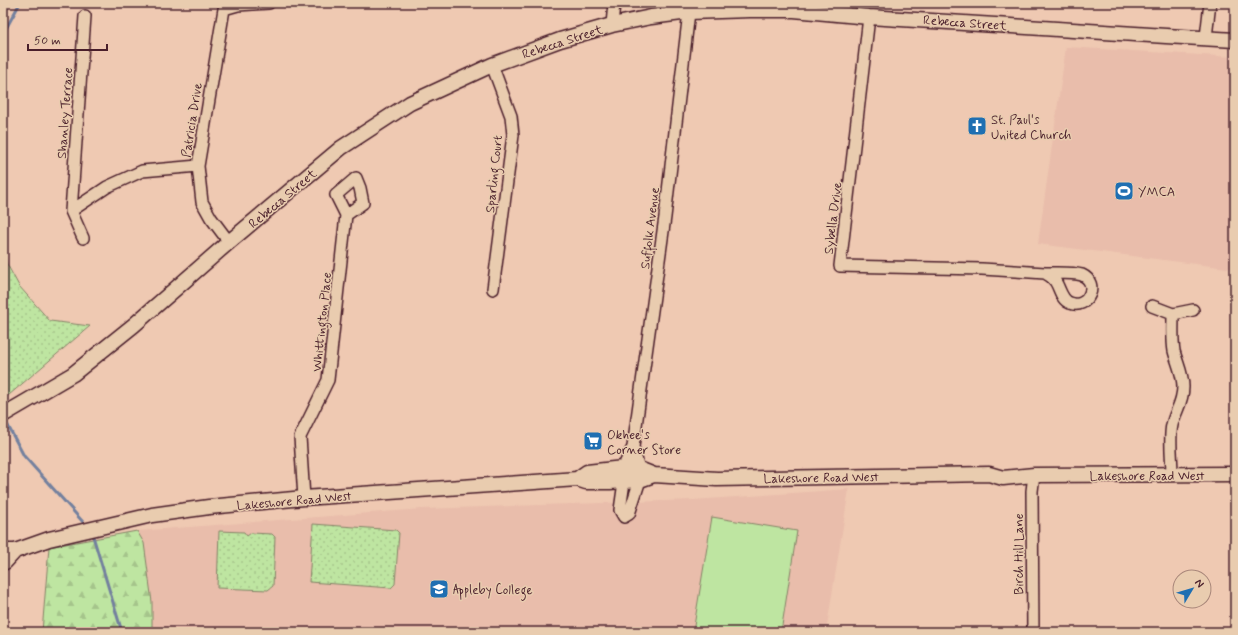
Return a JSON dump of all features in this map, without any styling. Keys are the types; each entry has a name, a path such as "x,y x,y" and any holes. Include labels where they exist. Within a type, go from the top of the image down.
{"main road":[{"name":"Rebecca Street","path":"3,415 72,374 134,325 229,242 342,148 410,103 492,65 560,40 612,25 651,17 689,12 794,10 869,17 1235,40"},
{"name":"Lakeshore Road West","path":"3,563 9,551 49,539 152,515 209,507 304,498 577,479 586,482 623,475 654,475 717,479 989,474 1003,478 1034,476 1235,474"}],"street":[{"name":"Patricia Drive","path":"229,242 211,218 202,202 198,166 224,9 238,4 269,3"},
{"path":"612,25 614,3"},
{"path":"1206,38 1210,3"},
{"name":"Suffolk Avenue","path":"633,447 639,475 629,514 624,517 620,510 623,475 633,447 665,217 689,12"},
{"name":"Shanley Terrace","path":"83,238 71,212 85,16"},
{"name":"Sybella Drive","path":"869,17 840,266 982,269 1045,273"},
{"name":"Sparling Court","path":"492,65 512,116 513,135 493,289"},
{"path":"71,212 107,187 142,171 198,166"},
{"name":"Whittington Place","path":"304,498 300,437 328,380 346,214"},
{"path":"1152,306 1173,314 1193,310"},
{"path":"1172,474 1172,424 1180,406 1183,386 1183,379 1173,342 1173,314"},
{"name":"Birch Hill Lane","path":"1032,632 1032,491 1034,476"}],"shaded area":[{"path":"1066,47 1235,57 1235,269 1038,244"},
{"name":"Appleby College","path":"849,489 826,632 42,632 49,547 137,531 422,509 693,500"}],"green space":[{"path":"3,245 7,264 19,286 50,321 90,326 9,395 3,398"},
{"path":"712,517 797,531 781,632 693,632"},
{"path":"313,524 396,530 399,533 395,584 391,588 309,582"},
{"path":"137,531 144,543 152,602 152,632 42,632 49,547"},
{"path":"219,531 244,532 247,536 251,533 272,534 275,537 273,586 268,590 217,588"}],"waterway":[{"path":"3,34 20,3"},
{"path":"7,424 24,456 83,522"},
{"path":"92,533 122,632"}],"place":[{"name":"St. Paul's United Church","path":"977,126"},
{"name":"YMCA","path":"1124,191"},
{"name":"Okhee's Corner Store","path":"593,441"},
{"name":"Appleby College","path":"439,589"}]}
